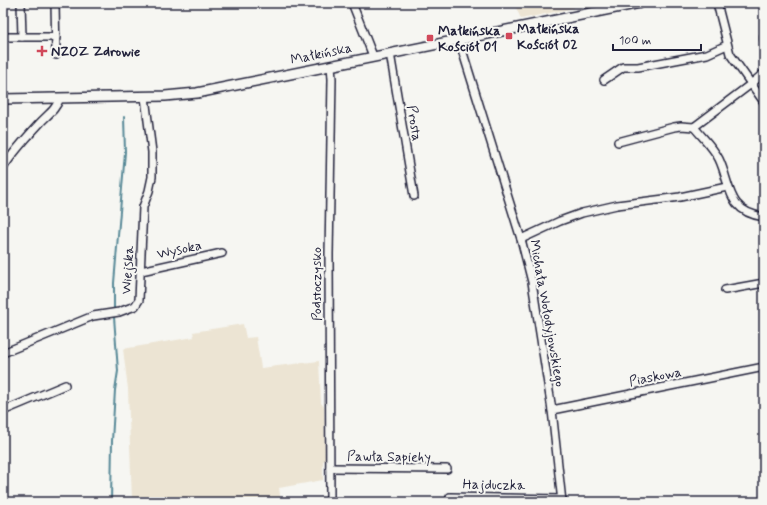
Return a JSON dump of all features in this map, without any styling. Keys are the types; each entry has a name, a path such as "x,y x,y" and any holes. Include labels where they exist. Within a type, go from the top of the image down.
{"main road":[{"name":"Małkińska","path":"3,99 145,97 196,93 640,3"}],"street":[{"path":"21,3 22,37"},
{"path":"55,3 56,55"},
{"path":"352,3 373,56"},
{"path":"717,3 731,57 764,102"},
{"path":"3,37 56,37"},
{"name":"Michała Wołodyjowskiego","path":"459,40 521,239 532,282 552,410 562,500"},
{"path":"604,80 623,67 638,67 707,54 727,45"},
{"name":"Prosta","path":"390,53 414,196"},
{"name":"Podstoczysko","path":"330,502 329,247 331,65"},
{"path":"618,142 674,127 694,127 764,73"},
{"name":"Wiejska","path":"3,353 93,316 119,312 135,306 139,300 143,206 149,191 152,177 152,152 145,97"},
{"path":"3,168 18,147 56,108 60,98"},
{"path":"694,127 718,157 727,187 735,201 741,208 753,215 764,218"},
{"path":"521,239 572,217 617,204 680,197 727,187"},
{"name":"Wysoka","path":"141,271 222,253"},
{"path":"726,290 764,283"},
{"name":"Piaskowa","path":"552,410 764,368"},
{"path":"3,411 65,385"},
{"name":"Pawła Sapiehy","path":"330,468 447,469"},
{"name":"Hajduczka","path":"450,497 562,500"}],"shaded area":[{"path":"514,3 572,3 574,8 521,19"},
{"path":"243,324 246,338 256,337 261,368 319,361 321,403 324,407 325,460 323,461 323,480 279,488 281,502 132,502 128,389 123,349 194,337 193,332"}],"waterway":[{"path":"114,309 114,283 125,152 124,117"},
{"path":"111,502 112,441 115,390 118,371 114,317"}],"place":[{"name":"Małkińska Kościół 02","path":"509,36"},
{"name":"Małkińska Kościół 01","path":"430,38"},
{"name":"NZOZ Zdrowie","path":"42,51"}]}
